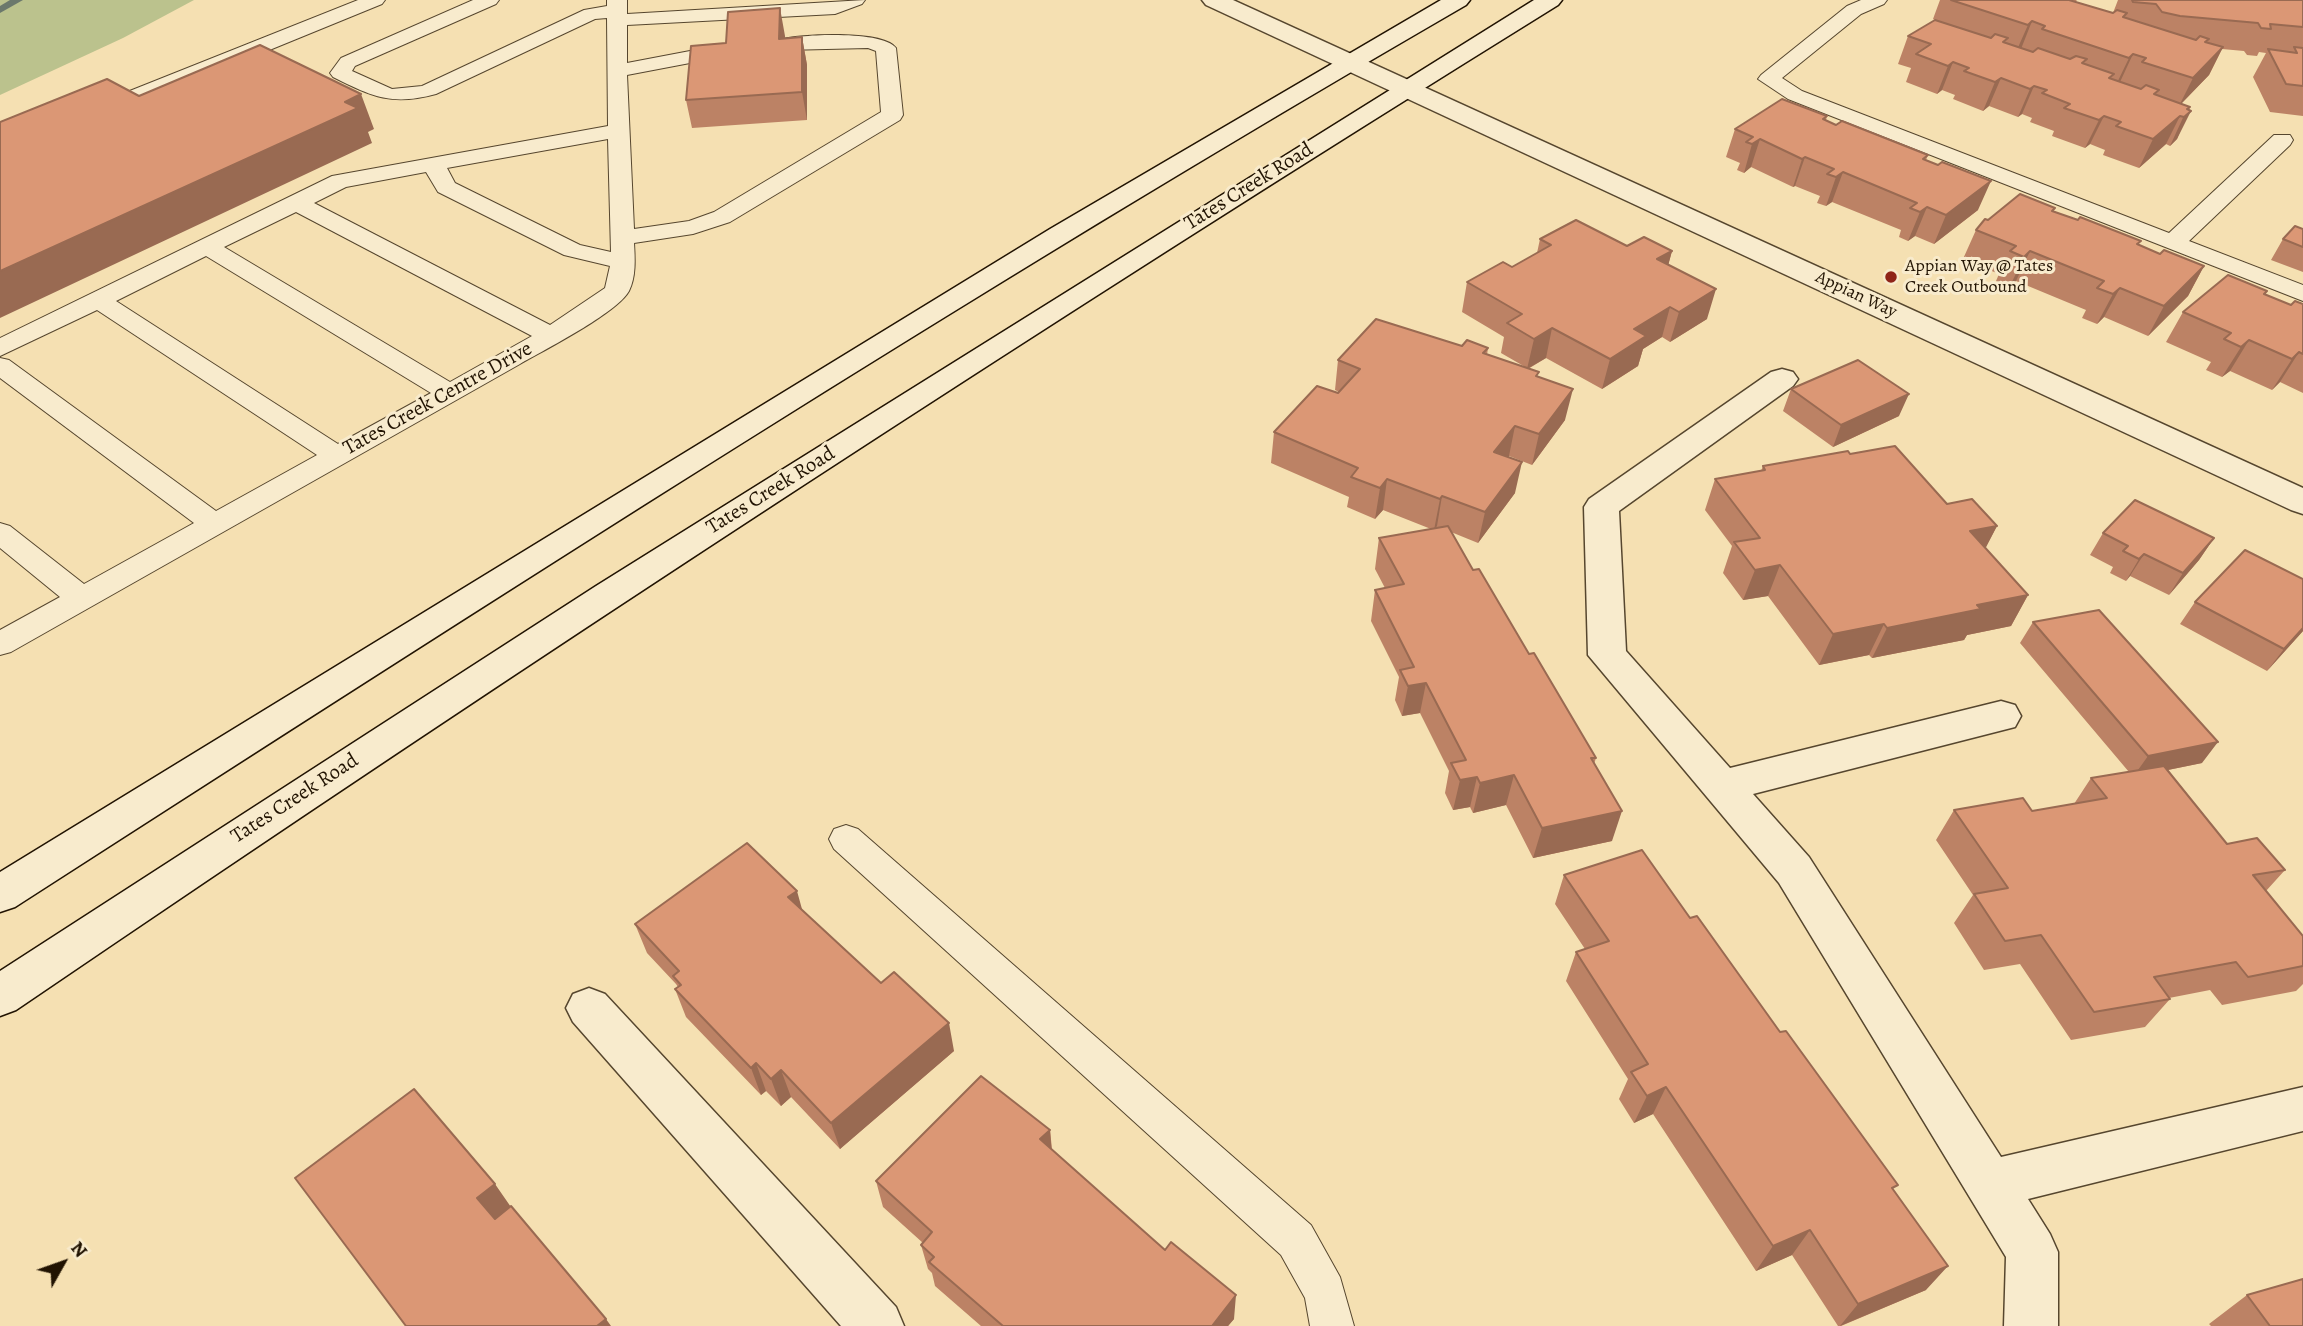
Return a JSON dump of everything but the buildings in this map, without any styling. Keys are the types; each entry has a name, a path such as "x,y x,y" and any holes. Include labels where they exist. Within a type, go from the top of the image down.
{"main road":[{"name":"Appian Way","path":"1214,0 2303,502"},
{"path":"0,894 443,614 965,293 1349,62 1458,0"},
{"name":"Tates Creek Road","path":"0,996 243,833 623,585 1550,0"},
{"path":"1782,379 1601,507 1607,655 1794,870 2032,1252 2031,1326"},
{"path":"1721,786 2001,716"},
{"path":"589,1009 877,1326"},
{"path":"1989,1184 2303,1109"}],"lane":[{"path":"87,116 375,0"},
{"path":"489,0 348,62 340,73 388,96 409,96 429,90 591,14 617,10 811,10 835,8 855,0"},
{"path":"1877,0 1854,10 1768,79 1795,95 2303,294"},
{"name":"Tates Creek Centre Drive","path":"0,644 450,393 589,312 616,292 622,250 616,71 617,10"},
{"path":"433,164 446,187 572,250 622,250 693,227 722,217 892,115 886,48 870,42 785,44"},
{"path":"616,71 733,48"},
{"path":"0,348 340,181 618,131"},
{"path":"2173,243 2283,140"},
{"path":"297,203 550,335"},
{"path":"207,247 450,393"},
{"path":"98,300 337,456"},
{"path":"0,366 214,524"},
{"path":"0,533 81,598"},
{"path":"846,839 1296,1240 1325,1292 1332,1326"}],"green space":[{"path":"0,0 194,0 123,38 0,95"}],"waterway":[{"path":"0,10 18,0"}],"place":[{"name":"Appian Way @ Tates Creek Outbound","path":"1891,277"}]}
